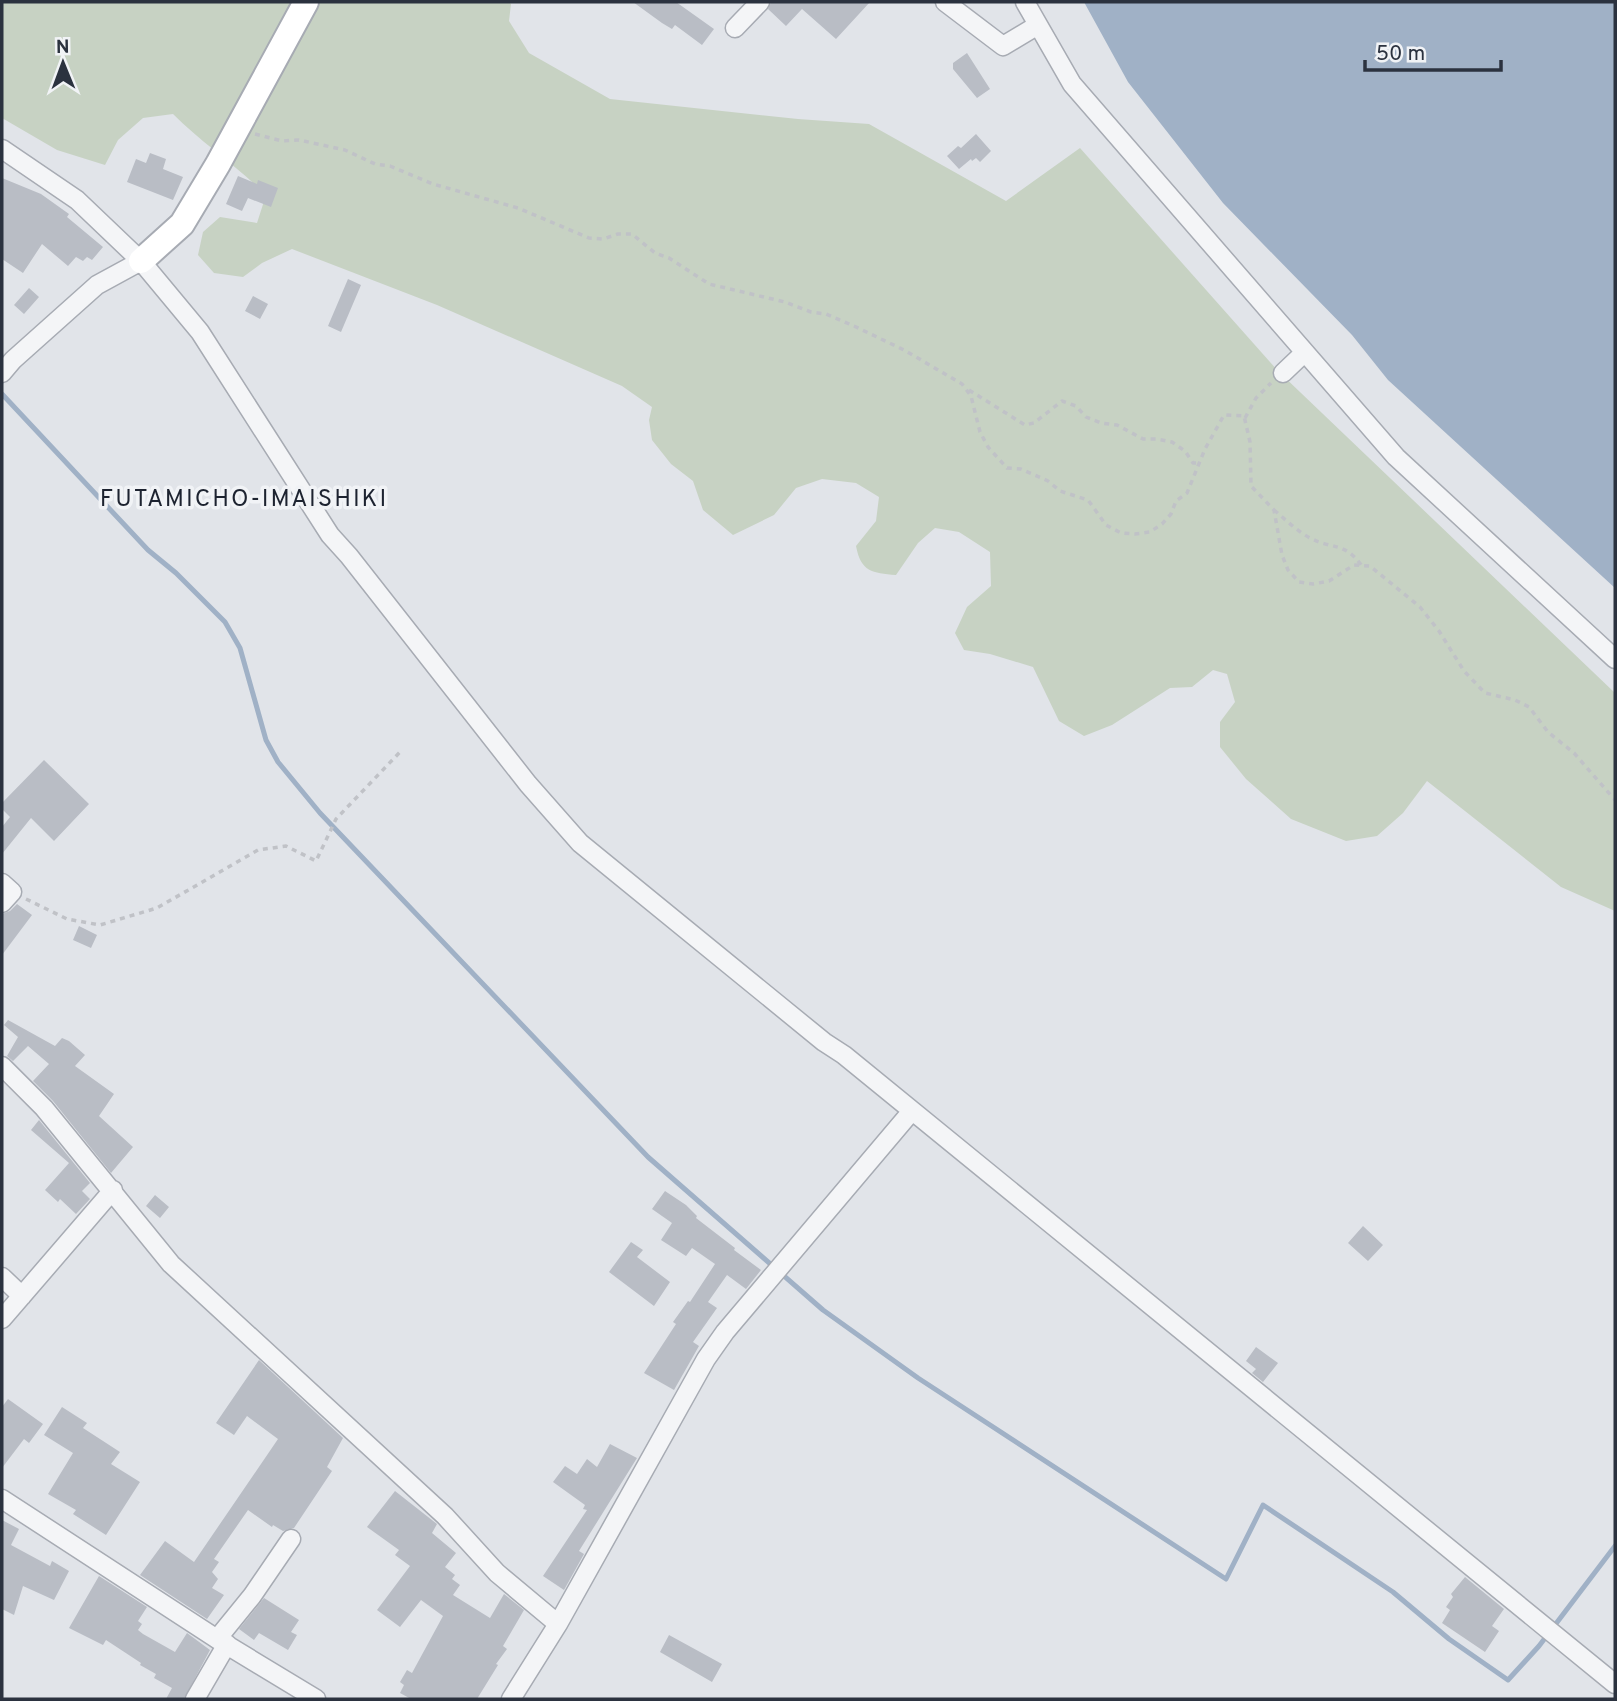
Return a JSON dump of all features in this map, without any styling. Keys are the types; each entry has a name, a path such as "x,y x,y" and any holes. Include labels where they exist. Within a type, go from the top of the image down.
{"street":[{"path":"2,373 97,285 141,261 182,224 306,2"},
{"path":"734,28 760,2"},
{"path":"945,2 1003,46 1038,25"},
{"path":"1025,2 1072,84 1396,457 1615,659"},
{"path":"2,149 77,200 141,261 200,332 330,535 349,555 528,784 579,843 824,1042 844,1055 1615,1684"},
{"path":"1283,373 1304,353"},
{"path":"2,1066 44,1108 171,1264 445,1516 497,1573 558,1624"},
{"path":"511,1699 558,1624 706,1359 725,1332 911,1112"},
{"path":"2,1320 113,1190"},
{"path":"2,1277 22,1296"},
{"path":"2,1499 222,1642 316,1699"},
{"path":"195,1699 222,1642 291,1538"}],"path":[{"path":"236,130 282,141 299,140 345,150 375,164 390,166 433,184 518,208 589,239 632,234 655,253 669,258 709,284 827,314 904,350 962,384 977,398 1025,425 1034,423 1062,401 1076,406 1086,417 1117,425 1143,439 1172,442 1185,451 1193,463 1198,463"},
{"path":"1283,373 1256,398 1244,416 1250,442 1251,486 1274,510 1311,538 1342,547 1355,556 1362,566"},
{"path":"962,384 971,396 980,432 988,447 1007,468 1021,469 1048,481 1060,491 1088,500 1107,525 1121,533 1150,532 1162,524 1177,501 1187,493 1198,463 1224,415 1244,416"},
{"path":"1274,510 1282,555 1288,570 1299,582 1313,584 1329,581 1354,565 1370,566 1420,607 1464,671 1485,693 1515,700 1529,707 1548,732 1574,753 1615,800"},
{"path":"5,893 67,919 100,925 157,908 258,850 286,846 316,861 336,819 400,752"}],"green space":[{"path":"2,2 509,2 509,21 529,53 610,99 869,124 1006,201 1080,148 1278,371 1615,693 1615,911 1561,887 1427,781 1403,813 1377,836 1346,841 1291,819 1246,779 1220,747 1220,722 1235,702 1227,674 1213,670 1192,687 1170,688 1112,725 1084,736 1059,721 1033,667 990,654 964,650 955,633 967,607 991,586 990,552 959,532 935,528 918,543 896,575 869,570 861,561 856,546 876,521 879,497 856,483 822,479 796,488 774,515 733,535 703,510 693,481 671,464 652,440 649,420 652,407 622,386 437,305 292,249 262,263 243,277 214,273 198,255 203,232 220,217 257,223 266,195 173,114 143,118 118,140 105,165 57,150 2,118"}],"water":[{"path":"1084,2 1615,2 1615,588 1388,380 1352,335 1223,203 1128,82"}],"building":[{"path":"633,2 676,2 714,29 702,45 675,25 672,29"},
{"path":"771,2 870,2 836,39 802,9 786,26 768,9"},
{"path":"967,53 990,89 977,98 953,69 953,63"},
{"path":"976,134 991,151 980,162 976,158 972,161 971,159 959,169 947,156"},
{"path":"150,153 166,159 163,169 183,177 173,200 127,182 136,159 146,163"},
{"path":"238,176 257,184 258,180 278,188 271,207 248,198 242,211 226,204"},
{"path":"2,178 41,194 69,214 67,217 103,247 92,260 87,257 83,261 76,257 68,266 42,244 23,273 2,259"},
{"path":"348,279 361,285 341,332 328,326"},
{"path":"29,288 39,297 24,314 14,305"},
{"path":"253,296 268,304 260,319 245,311"},
{"path":"44,760 89,804 54,841 31,818 2,854 2,827 10,817 2,809 2,803"},
{"path":"17,904 32,915 2,955 2,914"},
{"path":"79,926 97,935 91,948 73,940"},
{"path":"8,1020 55,1046 62,1038 69,1041 85,1055 75,1066 114,1094 99,1116 133,1147 111,1173 53,1101 33,1081 49,1064 28,1046 13,1061 7,1056 18,1037 4,1025"},
{"path":"39,1120 90,1183 82,1191 90,1199 76,1214 45,1190 69,1163 31,1130"},
{"path":"665,1191 686,1205 696,1218 761,1270 746,1289 727,1275 708,1302 717,1308 693,1342 699,1346 674,1390 644,1373 676,1324 673,1322 715,1264 692,1248 686,1256 661,1240 672,1223 652,1209"},
{"path":"155,1195 169,1207 160,1218 146,1206"},
{"path":"1363,1226 1383,1245 1368,1261 1348,1243"},
{"path":"631,1242 643,1250 637,1257 670,1282 654,1306 609,1272"},
{"path":"1256,1347 1278,1363 1263,1382 1252,1373 1256,1369 1246,1361"},
{"path":"259,1360 343,1438 327,1467 332,1471 294,1528 283,1531 273,1525 272,1527 248,1510 214,1559 219,1562 212,1572 218,1579 212,1588 224,1595 207,1619 140,1575 165,1541 194,1562 278,1439 247,1416 234,1435 216,1423"},
{"path":"8,1399 43,1424 29,1443 24,1439 2,1468 2,1407"},
{"path":"62,1407 87,1423 83,1428 120,1452 111,1464 140,1482 106,1535 73,1514 76,1510 48,1494 73,1453 44,1435"},
{"path":"610,1444 637,1458 579,1551 584,1554 564,1590 543,1576 587,1510 583,1509 585,1505 553,1482 565,1466 577,1474 587,1459 597,1467"},
{"path":"395,1491 437,1524 432,1533 456,1553 445,1567 455,1575 452,1579 460,1585 453,1595 490,1618 504,1594 524,1610 503,1646 507,1649 477,1699 411,1699 400,1693 404,1685 400,1682 407,1670 412,1673 443,1616 421,1600 400,1627 377,1610 410,1566 395,1555 399,1550 367,1527"},
{"path":"2,1520 19,1529 11,1545 50,1566 52,1561 69,1571 54,1600 23,1586 14,1615 2,1609"},
{"path":"99,1576 147,1607 138,1621 142,1624 138,1630 143,1634 175,1652 187,1633 210,1650 184,1699 166,1699 172,1688 154,1678 156,1674 140,1665 141,1663 106,1640 103,1645 69,1628"},
{"path":"1465,1577 1504,1609 1492,1626 1499,1631 1485,1652 1442,1623 1450,1610 1446,1607 1453,1597 1451,1594"},
{"path":"264,1598 299,1620 291,1632 297,1635 288,1650 259,1633 254,1640 239,1629"},
{"path":"669,1635 722,1664 712,1682 660,1652"}],"waterway":[{"path":"2,394 148,550 176,573 225,622 240,648 266,740 278,762 320,813 648,1157 823,1310 918,1378 1226,1579 1263,1505 1393,1592 1449,1639 1508,1680 1539,1646 1615,1546"}],"district":[{"name":"FUTAMICHO-IMAISHIKI","path":"244,500"}]}
